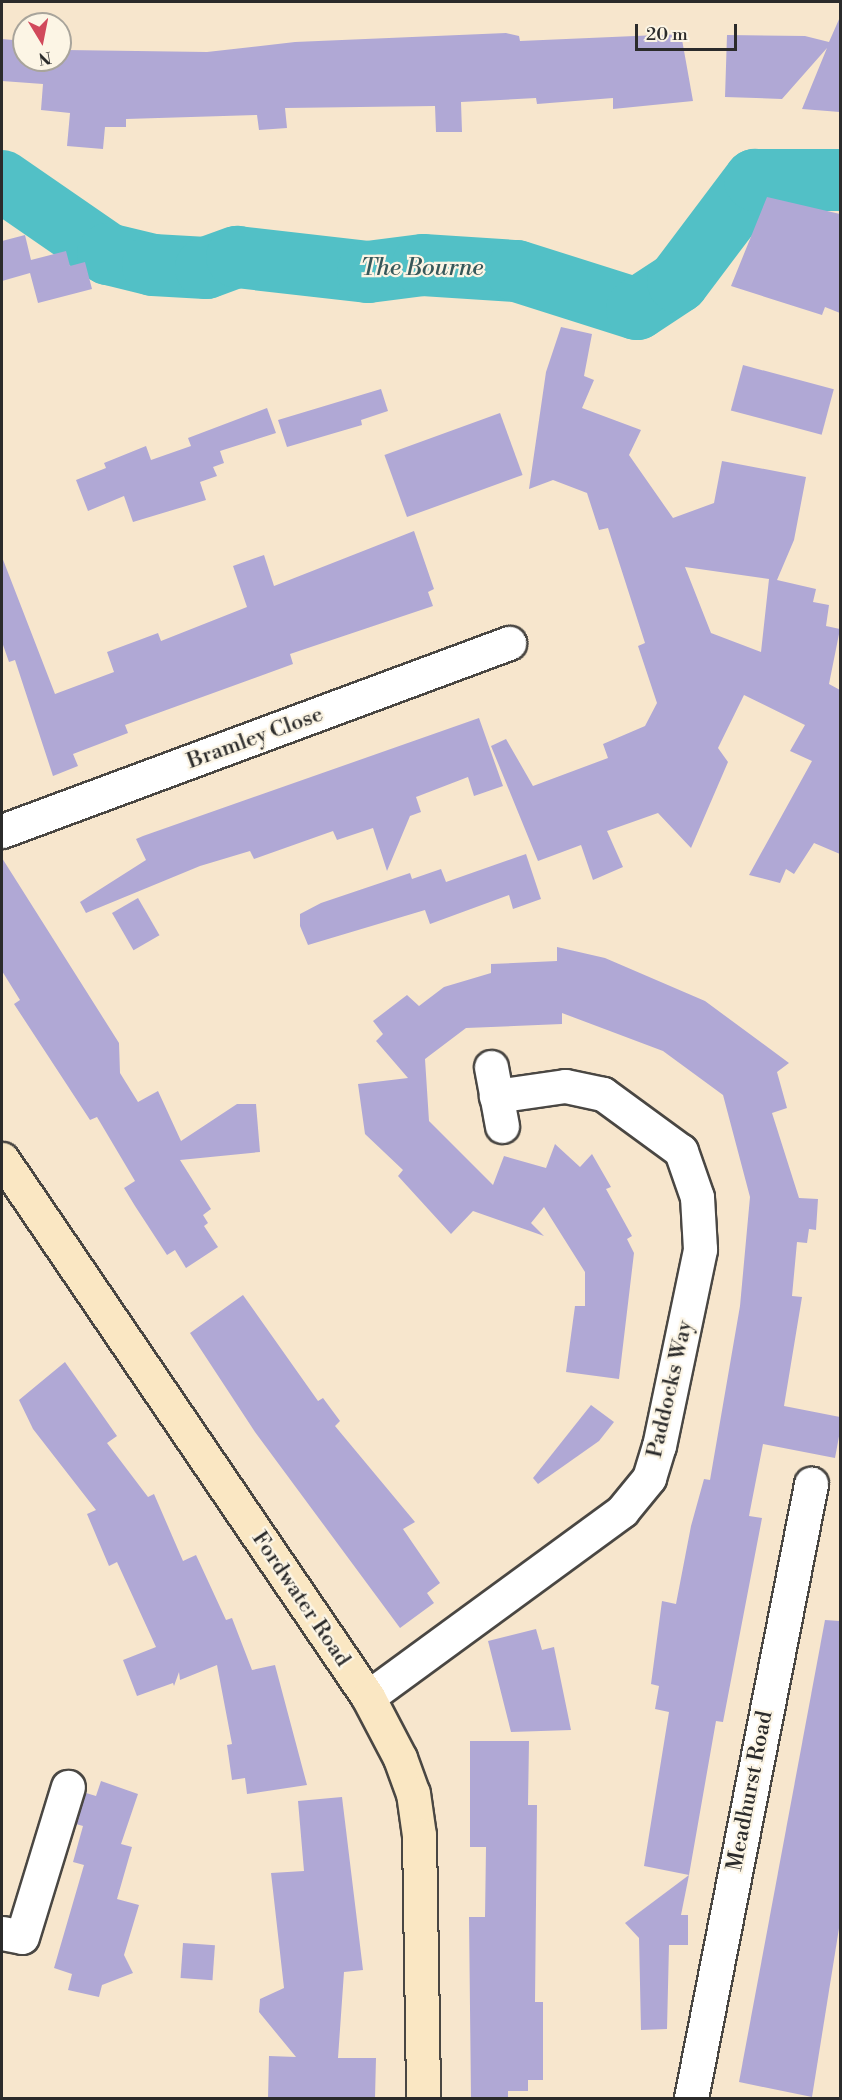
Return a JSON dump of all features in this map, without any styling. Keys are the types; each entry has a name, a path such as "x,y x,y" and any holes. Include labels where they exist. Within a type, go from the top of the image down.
{"main road":[{"name":"Fordwater Road","path":"4,1168 368,1697 413,1793 419,1835 423,2098"}],"street":[{"name":"Bramley Close","path":"2,831 509,644"},
{"name":"Paddocks Way","path":"368,1697 622,1511 649,1478 659,1446 700,1249 697,1197 681,1150 603,1094 565,1086 496,1096"},
{"name":"Meadhurst Road","path":"691,2098 811,1484"},
{"path":"2,1933 22,1937 68,1787"}],"building":[{"path":"840,17 840,112 802,109 827,48 782,99 725,97 727,35 805,36 829,42"},
{"path":"506,33 519,36 520,41 681,34 693,101 613,109 613,98 537,104 536,98 461,102 462,132 436,132 435,106 285,108 287,128 259,130 257,115 126,119 126,127 105,127 103,149 67,146 70,113 41,110 43,84 2,81 2,39 12,40 12,72 72,72 72,50 207,52 295,42"},
{"path":"767,197 840,214 840,313 825,307 822,315 731,286"},
{"path":"25,235 31,260 66,251 70,266 85,262 92,289 38,303 30,273 2,281 2,241"},
{"path":"561,327 592,334 584,376 594,380 582,408 641,430 629,455 673,518 714,503 722,461 806,477 794,540 777,580 816,589 813,602 829,605 826,626 840,629 829,684 840,690 840,854 814,843 794,874 786,869 780,883 749,875 812,761 790,751 805,725 744,695 718,748 728,762 691,848 658,813 607,831 623,867 593,880 581,845 538,861 491,746 506,739 533,786 608,758 603,744 645,726 657,703 638,646 645,643 608,528 599,530 587,493 553,480 529,489 546,372","holes":["685,567 769,579 761,652 711,633"]},
{"path":"743,365 834,389 822,435 731,410"},
{"path":"381,389 388,411 361,420 362,425 287,447 278,420"},
{"path":"267,408 276,433 220,451 224,463 213,467 217,476 200,482 206,500 133,522 124,496 88,511 76,480 106,468 104,463 146,446 151,460 191,446 188,438"},
{"path":"500,413 523,475 407,517 384,455"},
{"path":"414,531 434,589 428,592 433,606 290,654 293,664 125,725 128,733 73,754 78,766 53,776 15,660 9,662 2,642 2,557 55,694 114,672 107,652 158,633 161,641 247,607 233,566 264,555 274,586"},
{"path":"479,718 503,786 474,796 468,777 416,797 421,812 410,816 387,871 373,828 337,840 333,831 254,859 250,851 200,866 86,913 80,902 146,860 136,839"},
{"path":"526,854 541,899 513,909 509,895 430,924 425,910 308,945 300,926 300,914 321,903 410,873 412,879 441,869 446,882"},
{"path":"2,858 119,1043 120,1073 138,1102 158,1091 181,1141 237,1104 256,1104 260,1152 180,1160 211,1209 203,1215 208,1223 204,1226 218,1247 186,1268 175,1250 167,1255 135,1206 124,1188 135,1181 97,1117 90,1120 14,1004 20,1000 2,971"},
{"path":"138,898 160,935 134,950 112,913"},
{"path":"557,947 605,958 705,1001 789,1063 777,1072 787,1108 772,1113 799,1198 818,1199 816,1230 809,1229 807,1243 797,1242 792,1296 802,1297 784,1406 840,1417 835,1458 763,1444 749,1516 762,1518 723,1722 716,1721 689,1875 644,1866 669,1712 655,1709 659,1686 651,1684 662,1601 676,1604 691,1526 704,1479 710,1480 740,1306 750,1197 723,1095 663,1051 562,1013 562,1024 466,1028 425,1059 429,1121 493,1185 504,1156 546,1168 555,1144 580,1167 592,1154 611,1187 606,1189 632,1236 627,1239 634,1253 619,1379 566,1372 575,1306 585,1306 585,1272 544,1207 531,1223 544,1236 473,1211 451,1234 398,1176 403,1170 365,1134 358,1084 408,1078 376,1041 383,1034 373,1021 407,995 419,1006 444,987 491,973 491,964 557,961"},
{"path":"243,1295 318,1401 323,1398 340,1421 335,1426 415,1522 403,1529 440,1583 427,1593 434,1603 400,1628 255,1432 190,1333"},
{"path":"65,1362 117,1436 107,1443 148,1497 154,1494 183,1561 196,1555 226,1620 232,1618 252,1670 275,1665 307,1785 247,1794 245,1778 232,1780 227,1745 232,1744 217,1665 180,1680 179,1672 174,1686 173,1683 137,1696 123,1660 156,1647 117,1562 109,1566 87,1514 96,1510 33,1429 19,1400"},
{"path":"591,1405 614,1422 599,1441 538,1484 533,1478"},
{"path":"825,1620 840,1621 840,1922 812,2097 739,2082"},
{"path":"536,1629 542,1650 554,1647 571,1730 511,1732 488,1641"},
{"path":"470,1741 529,1741 528,1805 537,1805 535,2002 543,2002 543,2080 528,2080 528,2091 508,2091 508,2098 471,2098 469,1917 485,1917 486,1847 470,1847"},
{"path":"101,1781 138,1794 121,1844 132,1847 117,1899 139,1905 124,1955 133,1973 102,1985 99,1997 68,1990 72,1974 54,1968 84,1865 73,1862 83,1826 76,1824 86,1793 96,1796"},
{"path":"342,1797 363,1970 344,1972 338,2058 376,2058 375,2098 268,2098 269,2056 296,2057 259,2012 260,1999 284,1988 271,1873 304,1871 298,1801"},
{"path":"689,1875 681,1915 688,1915 688,1945 669,1945 667,2029 641,2030 639,1938 625,1923"},
{"path":"183,1943 215,1945 212,1980 181,1978"}],"waterway":[{"name":"The Bourne","path":"2,181 108,254 153,265 206,268 237,257 368,272 423,265 517,271 637,309 678,282 755,180 840,180"}]}
